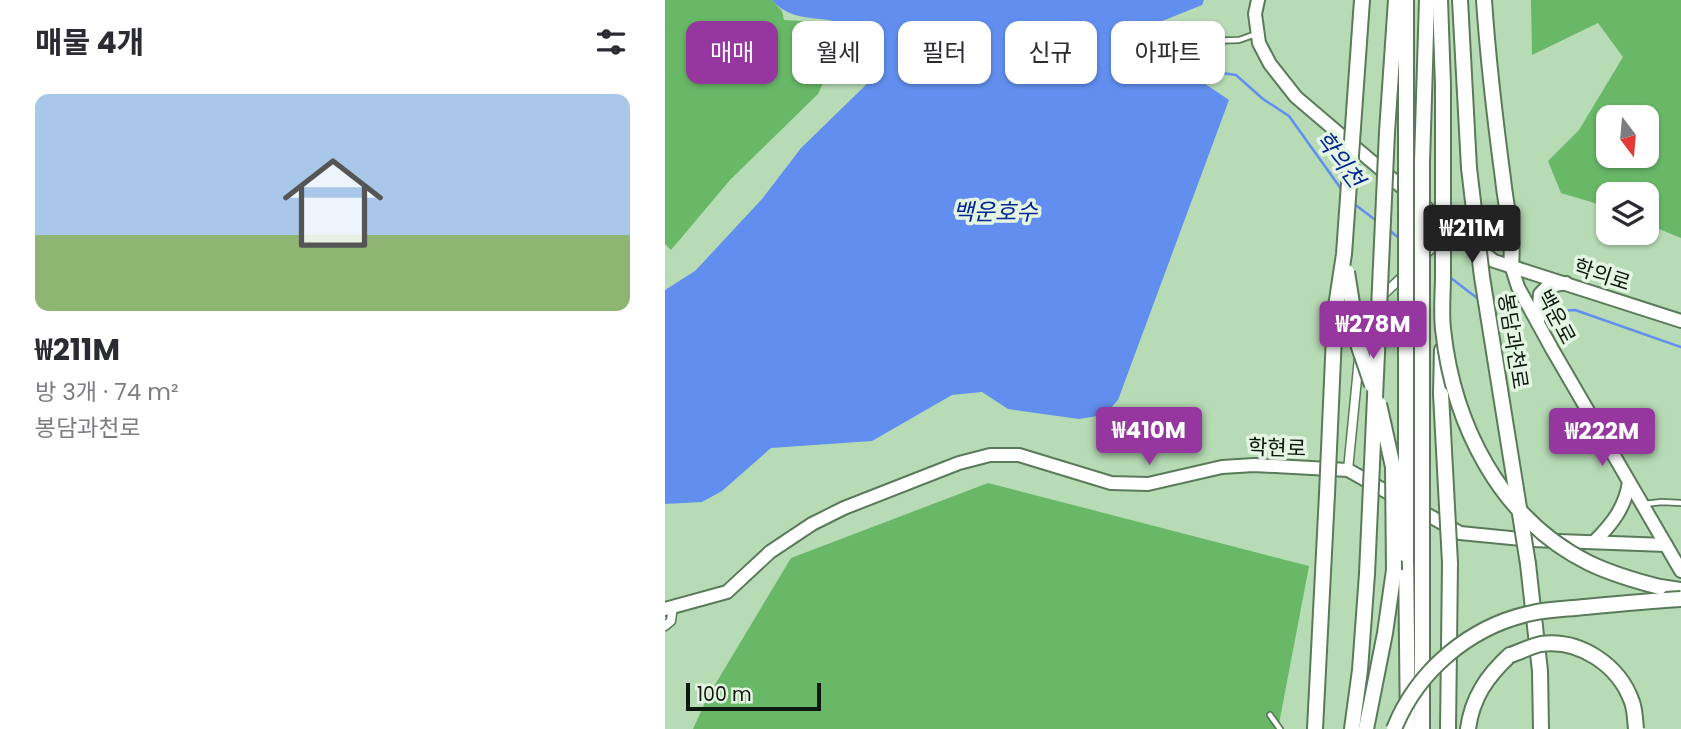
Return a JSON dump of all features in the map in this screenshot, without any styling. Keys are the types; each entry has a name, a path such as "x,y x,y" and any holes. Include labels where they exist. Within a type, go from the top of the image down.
{"highway":[{"path":"1315,729 1335,313 1344,254 1362,0"},
{"path":"1352,729 1360,670 1367,573 1387,132 1396,0"},
{"path":"1406,0 1408,729"},
{"path":"1422,729 1422,162 1427,0"},
{"path":"1440,0 1443,85 1441,394 1450,564 1448,729"},
{"name":"봉담과천로","path":"1460,0 1469,168 1482,277 1528,564 1540,671 1541,729"},
{"path":"1484,0 1489,65 1513,246 1511,265"},
{"path":"1344,254 1359,347 1382,413 1393,467 1394,570 1366,729"},
{"path":"1443,328 1461,414 1477,450 1500,487 1532,524 1558,545 1590,563 1628,579 1681,590"},
{"path":"1394,729 1416,687 1441,659 1471,638 1501,623 1531,613 1681,599"},
{"path":"1468,729 1478,693 1491,672 1510,656 1540,644 1563,644 1588,652 1607,664 1621,681 1633,703 1636,729"}],"street":[{"path":"1258,0 1255,14 1259,43 1270,64 1296,97 1451,229 1494,261 1511,265"},
{"path":"1348,470 1363,323 1369,308 1451,229"},
{"name":"학의로","path":"1511,265 1681,321"},
{"name":"백운로","path":"1511,265 1533,301 1538,321 1552,349 1681,571"},
{"path":"1533,301 1547,287 1566,283"},
{"name":"학현로","path":"669,607 727,593 770,552 812,524 843,508 959,463 990,455 1019,455 1111,483 1148,484 1222,467 1254,465 1348,470 1460,533 1532,540 1666,545"},
{"path":"1594,542 1614,523 1622,509 1629,482"},
{"path":"665,626 671,621 669,607"}],"lane":[{"path":"1225,40 1239,40 1257,34"},
{"path":"1643,505 1681,503"},
{"path":"1271,715 1280,729"}],"green space":[{"path":"665,0 772,0 782,11 784,20 802,21 792,21 792,84 823,84 818,94 730,180 671,250 665,244"},
{"path":"1531,0 1681,0 1681,238 1659,229 1659,182 1596,182 1596,203 1561,193 1548,161 1579,130 1623,57 1598,23 1532,55"},
{"path":"988,483 1309,566 1278,729 693,729 707,698 791,558"}],"water":[{"name":"백운호수","path":"772,0 1204,0 1202,5 1162,21 1111,21 1111,84 1205,84 1229,100 1118,400 1104,415 1079,419 1008,409 982,392 952,395 872,441 771,448 722,491 702,502 665,504 665,290 695,271 762,199 801,148 867,84 884,84 884,21 832,21 799,16 781,8"}],"waterway":[{"name":"학의천","path":"1225,73 1236,75 1263,99 1289,116 1344,193"},
{"name":"학의천","path":"1353,203 1378,222"},
{"name":"학의천","path":"1389,230 1400,239"},
{"name":"학의천","path":"1447,275 1482,299"},
{"name":"학의천","path":"1492,302 1526,309"},
{"name":"학의천","path":"1543,312 1575,310 1681,347"}]}
